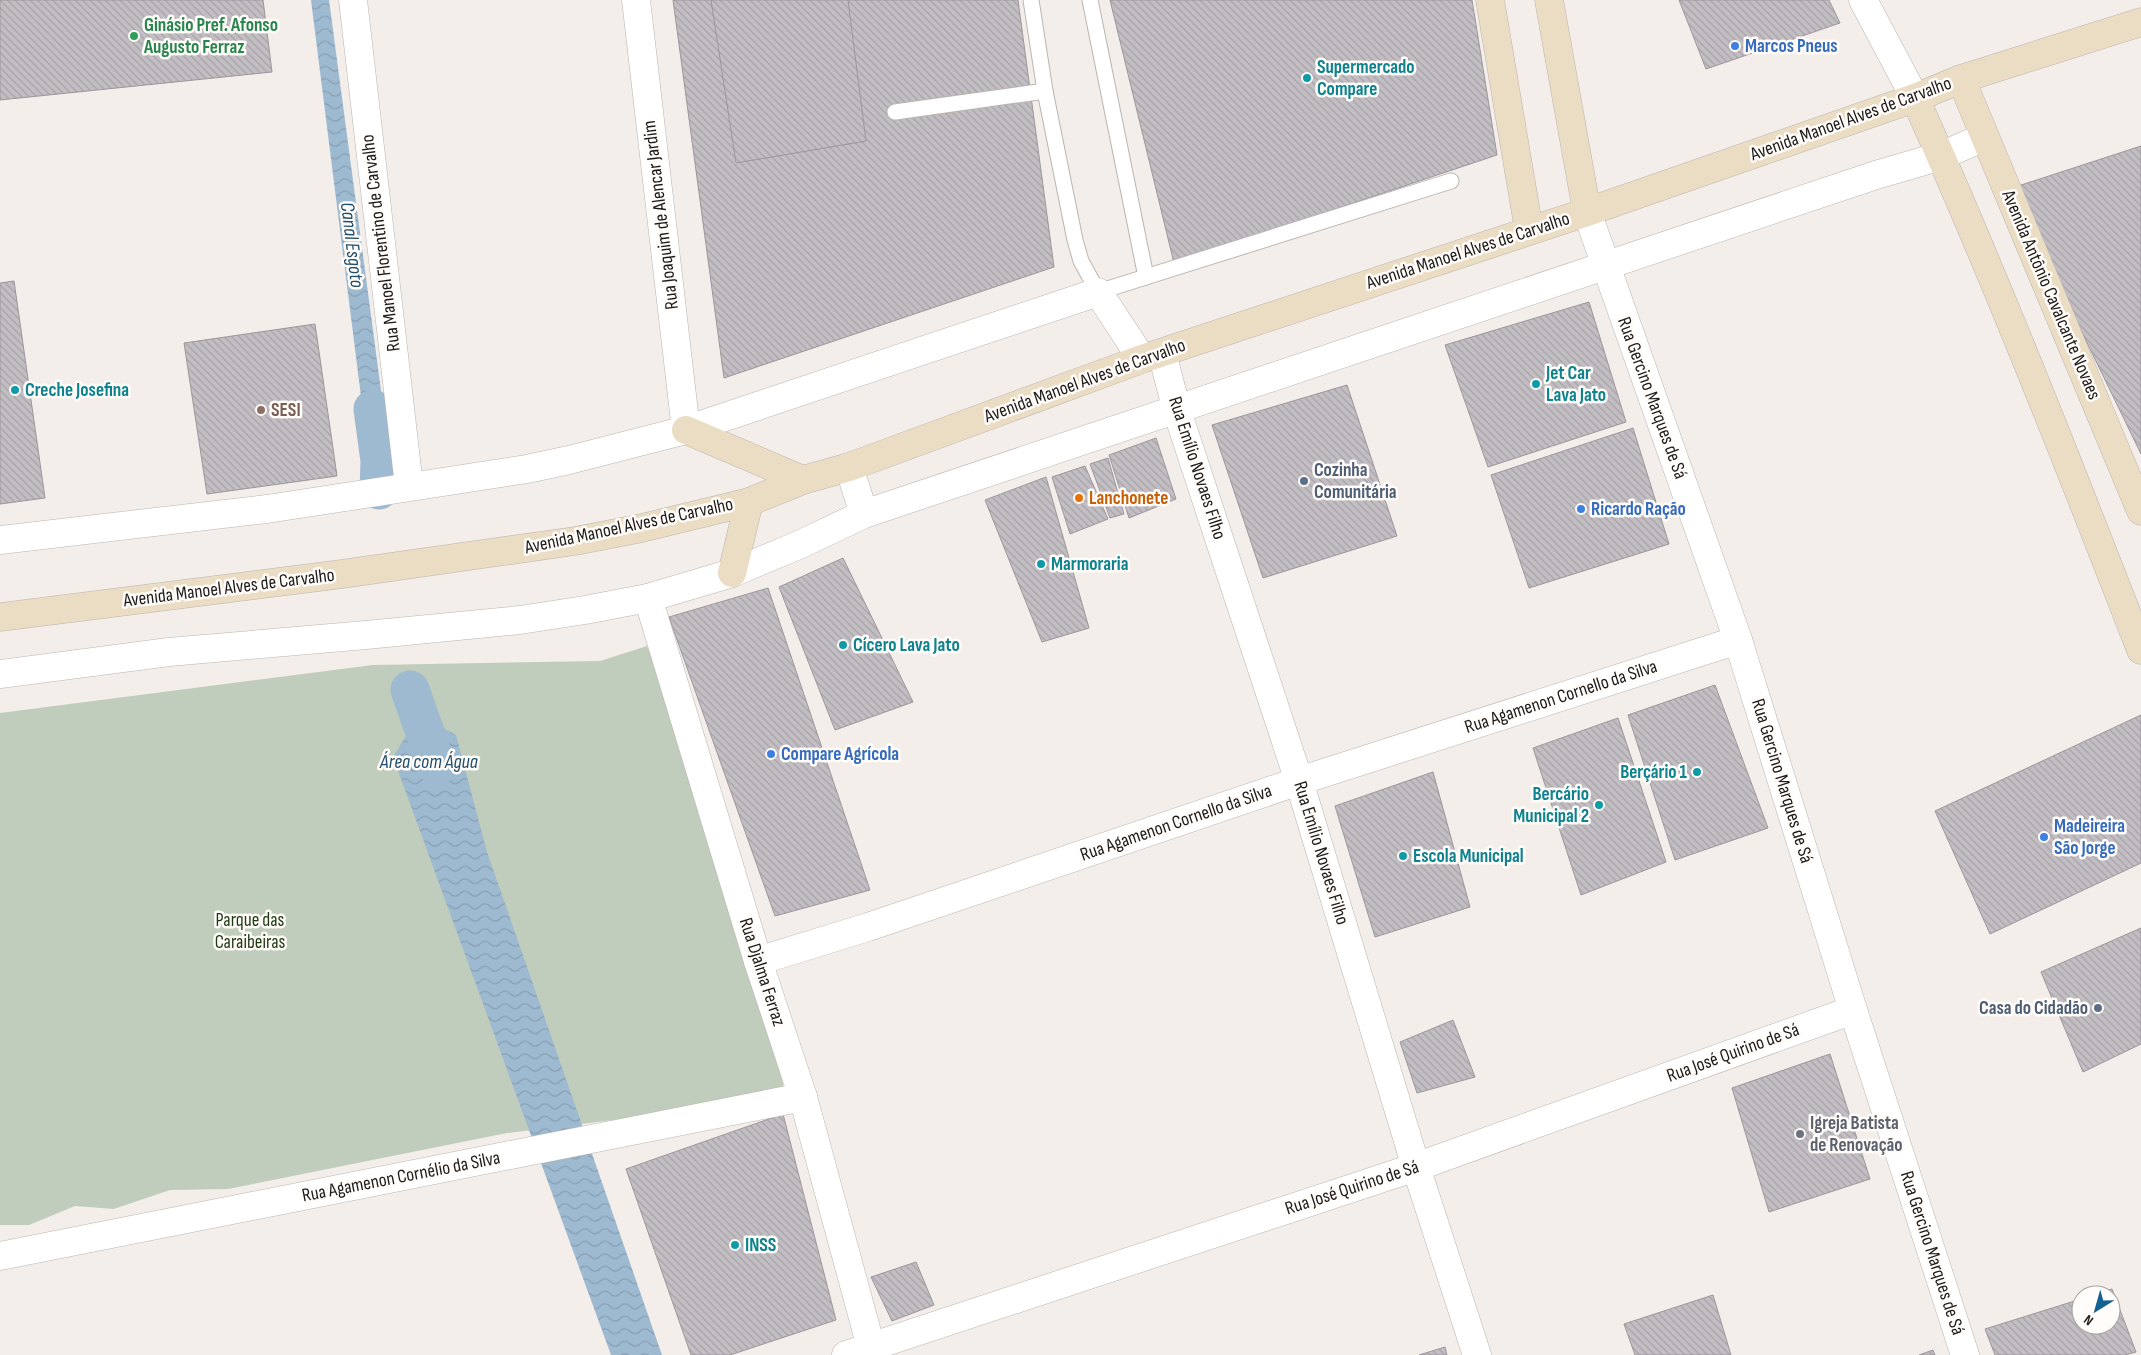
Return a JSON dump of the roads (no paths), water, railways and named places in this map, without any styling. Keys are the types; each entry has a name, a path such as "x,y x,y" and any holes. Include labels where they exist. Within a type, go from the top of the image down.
{"main road":[{"path":"1490,0 1529,230"},
{"path":"1549,0 1587,212"},
{"name":"Avenida Manoel Alves de Carvalho","path":"0,617 342,574 575,541 642,528 748,502 803,480 849,467 1152,356 1587,212 1915,98 1961,79 2141,22"},
{"name":"Avenida Antônio Cavalcante Novaes","path":"1961,79 2141,511"},
{"path":"1915,98 2081,495 2141,650"},
{"path":"686,430 803,480"},
{"path":"732,573 748,502"}],"street":[{"name":"Rua Manoel Florentino de Carvalho","path":"353,0 410,486"},
{"name":"Rua Joaquim de Alencar Jardim","path":"636,0 686,430"},
{"path":"1863,0 1915,98"},
{"path":"0,674 169,652 520,620 648,598 732,573 801,544 864,514 1177,411 1605,265 1876,175 1940,156 1984,137"},
{"name":"Rua Gercino Marques de Sá","path":"1587,212 1738,640 1853,1010 1965,1355"},
{"path":"0,540 267,509 544,466 686,430 1098,292"},
{"name":"Rua Emílio Novaes Filho","path":"1098,292 1152,356 1177,411 1299,781 1416,1167 1477,1355"},
{"path":"849,467 864,514"},
{"name":"Rua Djalma Ferraz","path":"648,598 758,961 803,1097 858,1351"},
{"name":"Rua Agamenon Cornello da Silva","path":"758,961 868,927 1299,781 1738,640"},
{"name":"Rua José Quirino de Sá","path":"858,1351 1416,1167 1853,1010"},
{"name":"Rua Agamenon Cornélio da Silva","path":"0,1256 803,1097"}],"lane":[{"path":"1031,0 1045,91 1075,240 1081,261 1098,292 1451,181"},
{"path":"1090,0 1146,277"},
{"path":"895,112 1045,91"}],"water":[{"path":"311,0 329,0 390,458 380,461 369,460"},
{"name":"Área com Água","path":"419,715 456,735 487,852 662,1355 611,1355 393,757"}],"waterway":[{"name":"Canal Esgoto","path":"373,409 380,461 379,490"},
{"path":"410,690 437,766"}],"place":[{"name":"Ginásio Pref. Afonso Augusto Ferraz","path":"134,36"},
{"name":"Marcos Pneus","path":"1735,46"},
{"name":"Supermercado Compare","path":"1307,78"},
{"name":"Jet Car Lava Jato","path":"1536,384"},
{"name":"Creche Josefina","path":"15,390"},
{"name":"SESI","path":"261,410"},
{"name":"Cozinha Comunitária","path":"1304,481"},
{"name":"Lanchonete","path":"1079,498"},
{"name":"Ricardo Ração","path":"1581,509"},
{"name":"Marmoraria","path":"1041,564"},
{"name":"Cícero Lava Jato","path":"843,645"},
{"name":"Compare Agrícola","path":"771,754"},
{"name":"Berçário 1","path":"1697,772"},
{"name":"Bercário Municipal 2","path":"1599,805"},
{"name":"Madeireira São Jorge","path":"2044,837"},
{"name":"Escola Municipal","path":"1403,856"},
{"name":"Casa do Cidadão","path":"2098,1008"},
{"name":"Igreja Batista de Renovação","path":"1800,1134"},
{"name":"INSS","path":"735,1245"}],"park label":[{"name":"Parque das Caraibeiras","path":"250,931"}]}
